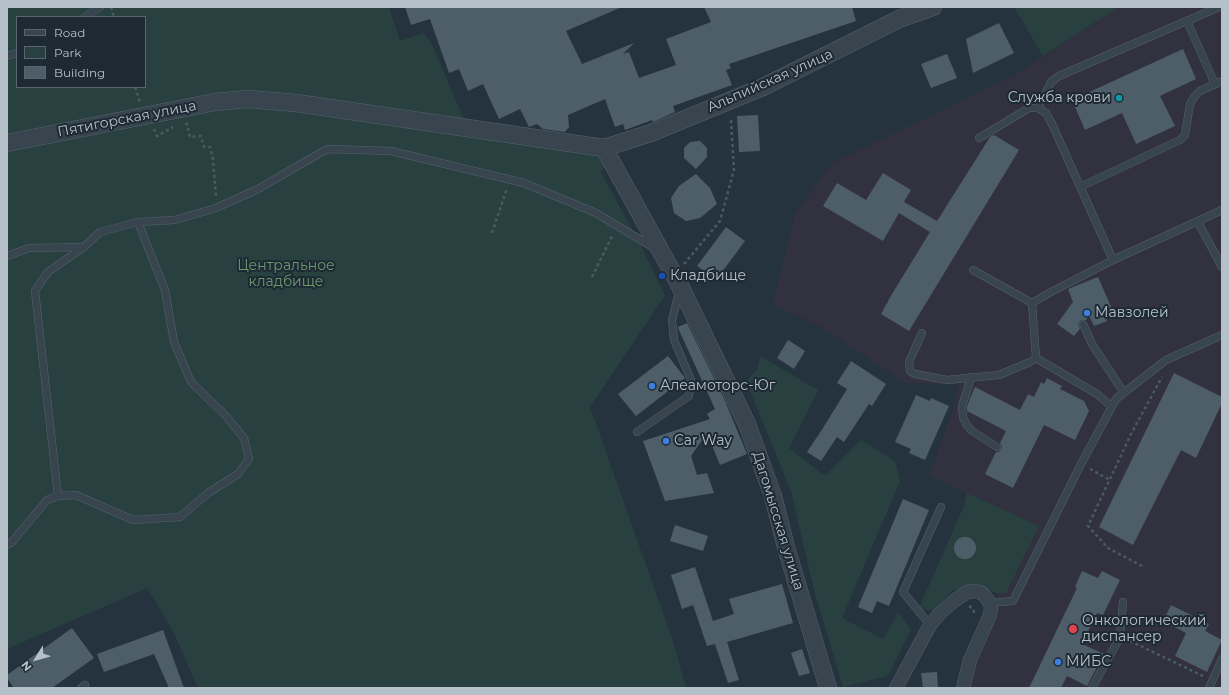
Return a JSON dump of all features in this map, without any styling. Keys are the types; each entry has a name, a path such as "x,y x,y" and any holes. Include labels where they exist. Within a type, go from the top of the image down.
{"street":[{"name":"Альпийская улица","path":"604,148 651,133 763,87 899,20 934,7"},
{"name":"Пятигорская улица","path":"7,143 215,102 248,99 296,103 604,148"},
{"name":"Дагомысская улица","path":"604,148 677,279 747,424 773,496 786,547 828,688"},
{"path":"896,688 930,625 941,612 960,596 967,592 975,591 980,592 985,596 990,602 991,608 990,614 970,660 963,688"}],"lane":[{"path":"86,16 100,7"},
{"path":"1038,108 1051,82 1059,76 1219,7"},
{"path":"1080,186 1180,140 1185,135 1190,104 1194,96 1200,91 1219,83 1187,21"},
{"path":"979,138 1029,108 1038,108 1046,113 1113,260"},
{"path":"58,496 35,290 48,272 84,247 100,232 138,222 175,220 216,208 258,189 327,149 391,151 524,183 596,213 661,252"},
{"path":"1032,304 1051,292 1113,260 1222,210"},
{"path":"7,545 12,542 47,500 58,496 76,495 133,520 180,518 208,493 238,474 249,459 244,438 226,416 191,382 174,342 165,290 138,222"},
{"path":"1198,222 1222,267"},
{"path":"7,256 29,248 84,247"},
{"path":"973,270 1032,304"},
{"path":"637,432 689,396 691,380 674,340 672,320 677,279"},
{"path":"1032,304 1036,358"},
{"path":"1083,324 1092,344 1124,393"},
{"path":"922,333 909,362 910,370 915,374 947,380 999,375 1036,358"},
{"path":"990,602 1013,600 1081,464 1116,399 1166,360 1222,335"},
{"path":"1036,358 1097,394 1111,406"},
{"path":"971,377 962,407 963,417 966,424 972,431 997,447"},
{"path":"930,625 903,592 941,507"},
{"path":"1092,688 1120,637 1123,602"},
{"path":"1211,685 1222,659"}],"path":[{"path":"135,88 140,103"},
{"path":"677,279 686,262 720,221 734,170 731,120"},
{"path":"182,125 187,124 190,137 201,136 204,147 210,147 213,159 216,208"},
{"path":"152,127 157,136 176,126"},
{"path":"492,233 509,180"},
{"path":"592,277 617,226"},
{"path":"1142,566 1108,548 1088,526 1132,434 1169,366 1166,360"},
{"path":"1081,464 1110,480"},
{"path":"963,606 969,606 973,609 975,616"},
{"path":"1120,637 1211,685"}],"shaded area":[{"path":"1119,7 1222,7 1222,688 969,688 974,663 997,612 997,593 1006,592 1038,526 929,476 953,409 958,385 905,383 821,327 773,305 795,214 832,163 1015,75"}],"green space":[{"name":"Центральное кладбище","path":"7,7 389,7 400,41 423,33 431,42 466,124 618,158 600,171 637,238 665,295 590,407 673,641 686,688 198,688 173,631 147,588 7,649"},
{"path":"1014,7 1119,7 1043,56"},
{"path":"760,356 818,390 789,448 825,476 861,440 895,461 900,481 842,618 883,639 898,612 911,629 888,676 843,687 815,594 791,491 746,381 757,370"},
{"path":"967,493 1039,526 1006,593 997,593 973,586 953,590 932,611 919,608 964,506"}],"building":[{"path":"405,7 622,7 566,31 582,64 634,43 623,54 629,52 639,78 676,65 666,39 711,22 704,7 852,7 856,21 729,64 731,68 726,70 732,85 673,106 675,112 653,122 652,120 625,130 623,124 615,127 605,99 568,115 569,127 565,132 543,129 537,124 529,127 520,109 499,119 483,84 468,91 459,69 449,73 430,19 411,25"},
{"path":"999,23 1014,53 973,73 966,39"},
{"name":"Служба крови","path":"1183,49 1196,79 1160,96 1175,126 1136,144 1122,113 1085,130 1072,100"},
{"path":"947,54 957,78 931,88 921,64"},
{"path":"758,115 760,151 739,152 737,116"},
{"path":"994,135 1019,150 909,331 881,314 930,232 899,213 883,241 823,206 837,183 866,200 883,173 911,190 904,202 937,221 990,137"},
{"path":"700,141 707,148 707,157 696,169 684,158 684,148 690,142"},
{"path":"696,174 710,188 717,204 700,218 686,221 674,213 671,198 679,186"},
{"path":"726,227 745,241 716,280 697,266"},
{"name":"Мавзолей","path":"1098,277 1113,311 1105,315 1107,321 1094,326 1089,316 1086,320 1081,320 1078,323 1080,329 1074,336 1057,324 1073,302 1068,289"},
{"path":"687,323 725,401 747,454 720,465 707,433 691,456 697,475 707,473 714,493 665,501 643,441 710,419 707,414 715,409 678,328"},
{"path":"788,340 805,351 794,369 777,358"},
{"name":"Алеамоторс-Юг","path":"668,356 685,378 636,416 618,394"},
{"path":"851,361 886,384 872,406 869,404 844,442 837,437 821,461 807,452 847,389 837,383"},
{"path":"1174,373 1222,397 1222,403 1196,458 1181,450 1133,545 1099,527"},
{"path":"1047,378 1062,386 1060,389 1084,401 1089,411 1075,440 1044,425 1013,488 985,474 996,452 999,452 1002,447 1000,443 1006,431 967,411 967,407 975,387 1020,410 1028,394 1034,397 1041,382 1044,384"},
{"path":"916,395 930,401 931,398 949,406 925,460 909,453 911,449 895,442"},
{"path":"903,499 929,510 889,606 877,601 872,613 858,607"},
{"path":"675,525 708,536 703,551 670,541"},
{"path":"965,537 973,540 976,548 973,556 965,559 957,556 954,548 957,540"},
{"path":"695,567 713,621 734,614 729,599 782,584 793,623 727,642 739,680 728,683 715,644 707,646 693,605 682,609 671,575"},
{"name":"Онкологический диспансер","path":"1082,571 1098,578 1102,571 1120,580 1103,615 1097,613 1082,644 1104,654 1087,686 1067,676 1061,688 1029,688 1077,588 1075,587"},
{"path":"1171,605 1209,624 1205,631 1222,640 1207,672 1175,656 1186,633 1163,621"},
{"path":"72,628 94,658 52,688 14,688 7,678 7,675"},
{"path":"163,630 184,688 169,688 154,654 104,672 97,654"},
{"path":"802,649 810,673 799,676 791,653"},
{"path":"937,672 938,688 923,688 921,673"}],"place":[{"name":"Служба крови","path":"1119,98"},
{"name":"Кладбище","path":"662,276"},
{"name":"Мавзолей","path":"1087,313"},
{"name":"Алеамоторс-Юг","path":"652,386"},
{"name":"Car Way","path":"666,441"},
{"name":"Онкологический диспансер","path":"1073,629"},
{"name":"МИБС","path":"1058,662"}]}
